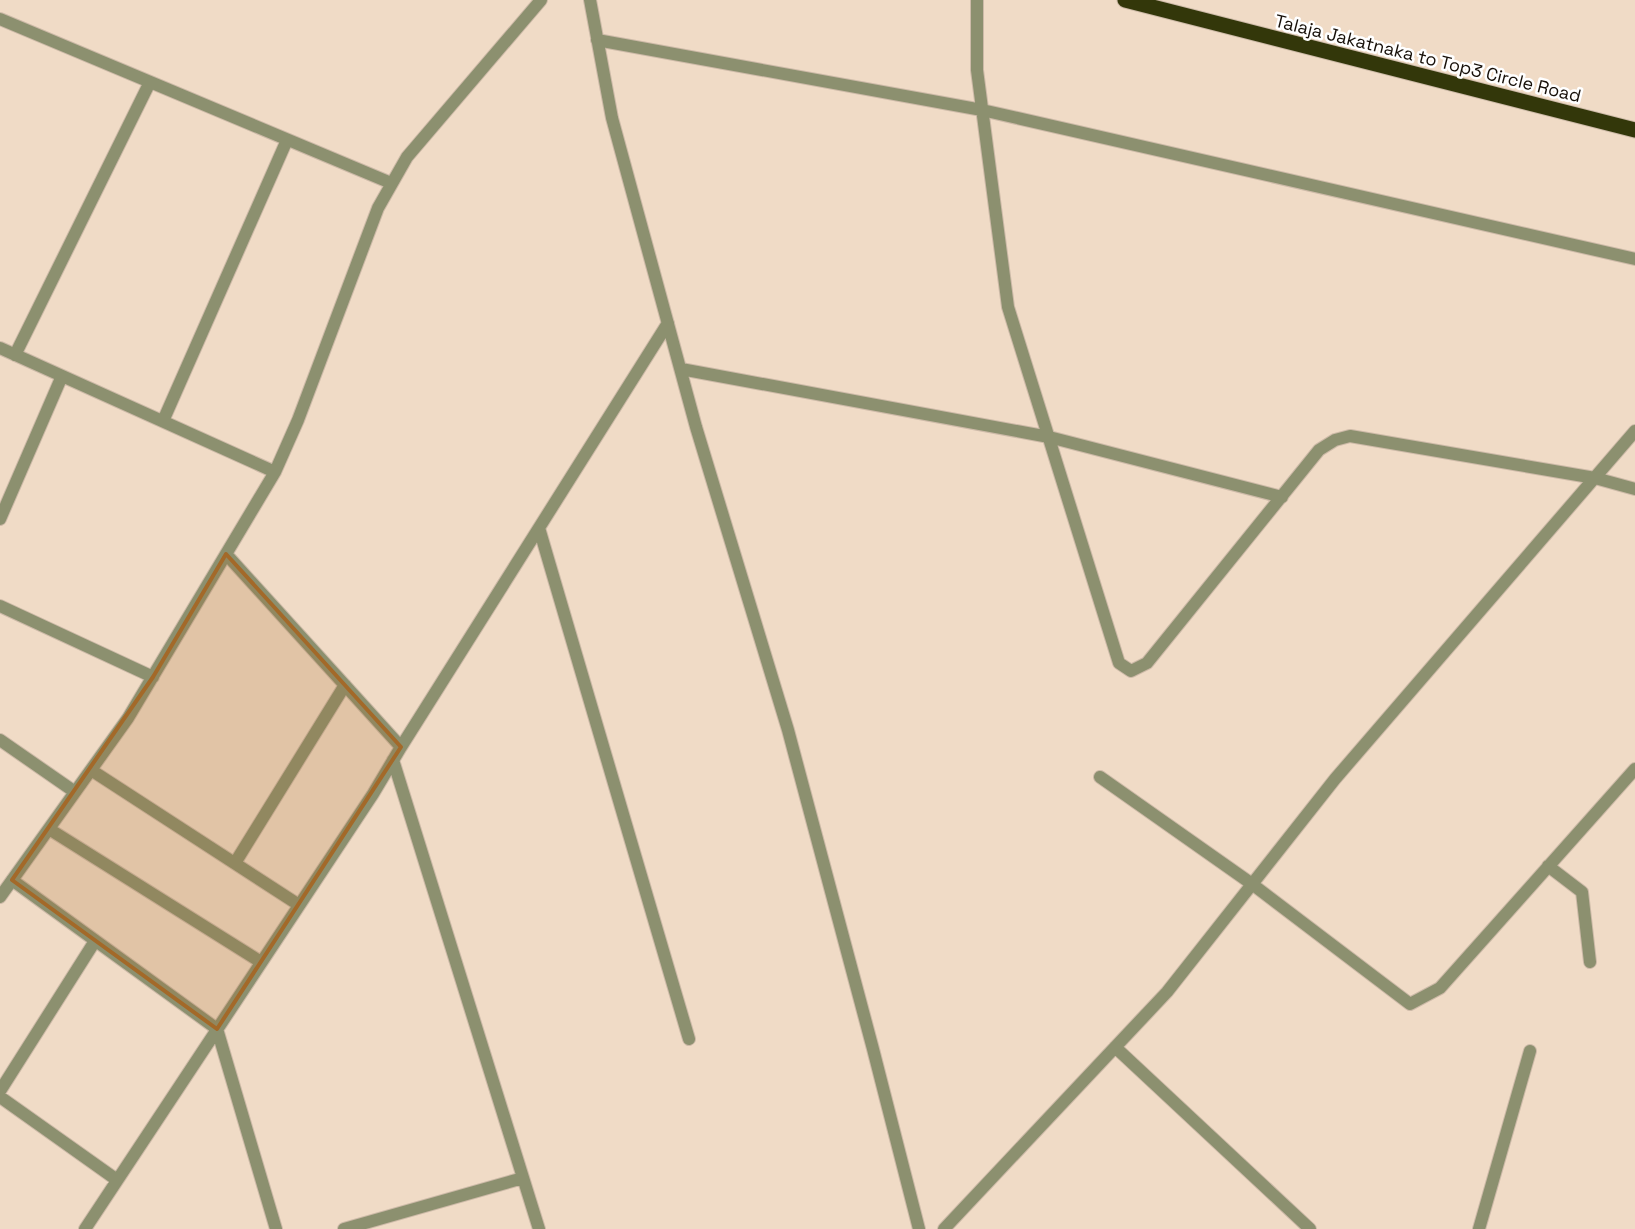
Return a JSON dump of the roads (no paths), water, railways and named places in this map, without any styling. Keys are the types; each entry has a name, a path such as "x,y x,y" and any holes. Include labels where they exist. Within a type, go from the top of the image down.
{"highway":[{"name":"Talaja Jakatnaka to Top3 Circle Road","path":"1124,0 1635,130"}],"street":[{"path":"0,897 128,718 275,472 298,420 378,208 391,183 407,157 541,0"},
{"path":"590,0 612,118 696,427 788,730 874,1049 919,1229"},
{"path":"977,0 977,70 1008,307 1119,663 1131,671 1147,663 1319,450 1335,440 1350,436 1595,478 1635,489"},
{"path":"0,19 391,183"},
{"path":"597,40 982,110 1635,259"},
{"path":"15,355 150,82"},
{"path":"163,422 287,140"},
{"path":"85,1229 373,794 668,323"},
{"path":"0,348 275,472"},
{"path":"681,369 1049,437 1282,497"},
{"path":"0,519 62,376"},
{"path":"944,1229 1167,992 1335,779 1635,431"},
{"path":"539,528 689,1039"},
{"path":"226,554 401,747"},
{"path":"0,606 153,677"},
{"path":"235,863 345,685"},
{"path":"0,740 75,792"},
{"path":"393,760 539,1229"},
{"path":"1100,777 1252,884 1410,1004 1440,988 1635,769"},
{"path":"91,770 300,905"},
{"path":"49,829 261,962"},
{"path":"1548,866 1582,892 1590,962"},
{"path":"12,880 217,1029 276,1229"},
{"path":"0,1090 95,941"},
{"path":"1115,1047 1310,1229"},
{"path":"1479,1229 1530,1051"},
{"path":"0,1096 117,1180"},
{"path":"344,1229 523,1178"}]}
